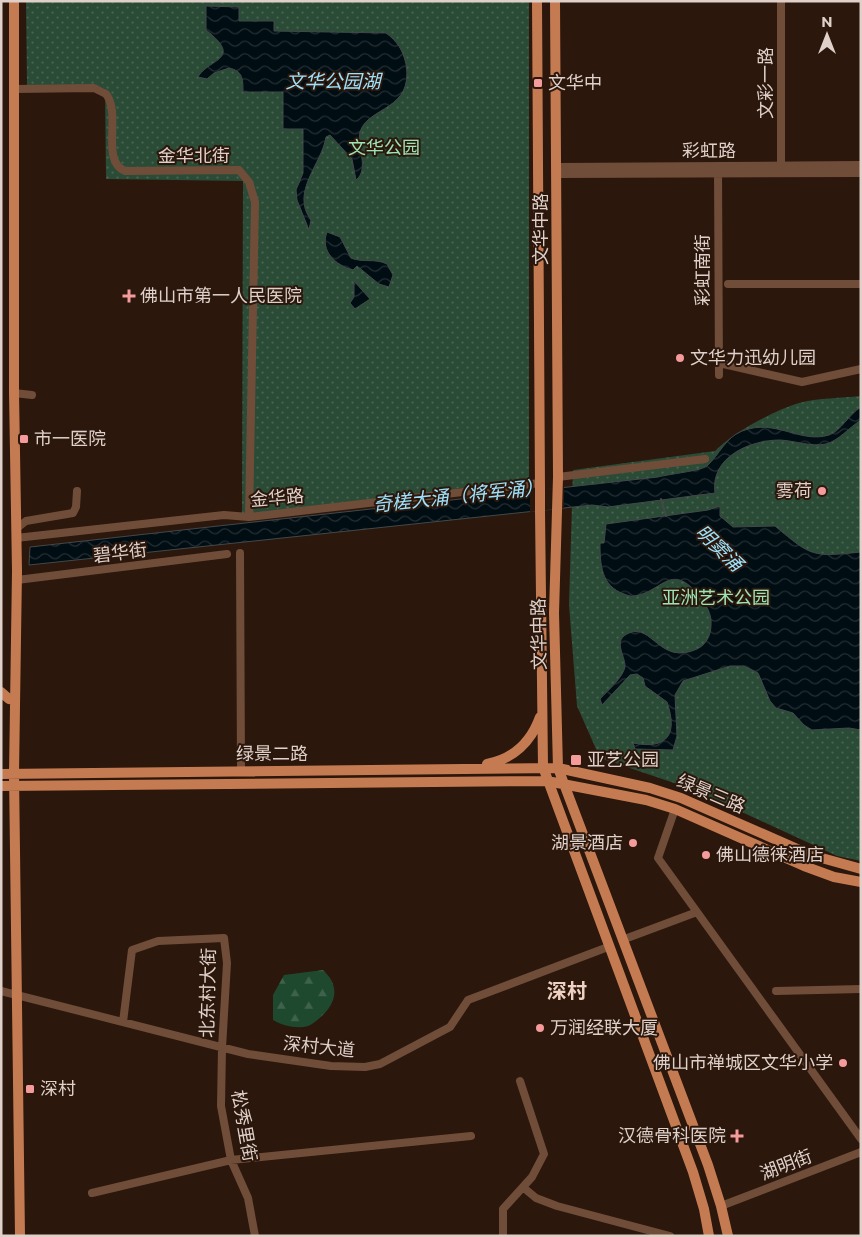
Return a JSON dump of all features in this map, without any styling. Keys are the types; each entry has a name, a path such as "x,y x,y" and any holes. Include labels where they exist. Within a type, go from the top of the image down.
{"main road":[{"path":"14,1 14,393 17,580 14,786 20,1236"},
{"name":"文华中路","path":"537,1 543,767 692,1172 704,1209 709,1236"},
{"name":"文华中路","path":"555,1 558,482 554,613 558,768 562,784 721,1206 728,1236"},
{"path":"1,692 9,700 15,700"},
{"path":"467,768 492,763 511,755 526,743 536,728 543,709"},
{"name":"绿景三路","path":"543,767 558,768 650,788 674,796 810,855 861,869"},
{"name":"绿景二路","path":"1,774 543,767"},
{"name":"绿景三路","path":"547,781 646,800 675,809 804,866 834,876 861,882"},
{"name":"绿景二路","path":"1,786 547,781"}],"street":[{"name":"文彩一路","path":"781,1 781,165"},
{"name":"金华北街","path":"14,89 94,88 106,94 112,110 114,160 120,169 125,171 239,170 249,182 255,202 249,516"},
{"name":"彩虹路","path":"718,170 781,165 861,165"},
{"name":"彩虹路","path":"557,171 718,170 861,173"},
{"name":"彩虹南街","path":"718,170 719,375"},
{"path":"728,284 861,284"},
{"path":"719,363 802,382 861,369"},
{"path":"14,393 32,395"},
{"path":"558,482 705,459"},
{"name":"金华路","path":"16,533 142,524 224,515 249,516 540,486"},
{"path":"16,533 26,521 73,513 76,507 77,490"},
{"path":"240,553 241,770"},
{"name":"碧华街","path":"17,580 227,554"},
{"path":"675,809 658,858 861,1139"},
{"path":"622,940 696,912"},
{"name":"北东村大街","path":"123,1022 132,950 158,941 224,938 227,963 222,1048"},
{"name":"深村大道","path":"1,991 248,1054 331,1066 364,1067 380,1064 450,1027 468,1000 608,947"},
{"path":"776,991 861,989"},
{"name":"松秀里街","path":"222,1048 222,1106 231,1160 248,1198 255,1236"},
{"path":"503,1236 503,1209 524,1188 544,1154 520,1080"},
{"path":"92,1193 231,1160 471,1136"},
{"name":"湖明街","path":"721,1206 861,1152"},
{"path":"524,1188 536,1198 557,1206 670,1236"}],"green space":[{"name":"文华公园","path":"26,1 529,1 529,480 242,515 243,181 106,179 105,89 98,86 27,86"},
{"name":"亚洲艺术公园","path":"861,396 861,861 837,856 692,789 600,758 577,706 569,605 573,470 715,451 743,430 789,406 814,400"},
{"path":"323,970 334,986 332,1003 324,1014 312,1024 304,1027 281,1024 273,1020 273,995 284,975"}],"water":[{"name":"文华公园湖","path":"206,6 239,7 239,21 274,21 274,31 386,33 393,39 403,54 407,79 403,91 389,106 372,117 360,132 362,170 356,180 352,159 330,135 326,137 305,189 305,210 311,220 309,230 297,200 296,190 303,173 303,129 283,129 283,92 243,92 240,73 229,68 214,73 207,79 198,77 220,58 223,53 222,47 217,40 206,30"},
{"path":"327,232 340,237 351,258 387,264 393,275 389,287 379,284 357,266 353,270 335,261 327,251 325,239"},
{"path":"354,281 370,299 355,309 350,303 354,297"},
{"path":"861,407 861,420 839,437 826,444 815,445 780,440 768,441 756,443 734,453 725,460 719,470 715,480 715,493 608,507 592,505 29,565 30,547 658,477 691,471 707,466 731,438 742,431 766,427 808,436 829,435 837,430"},
{"path":"720,506 720,516 733,527 775,526 797,544 814,553 861,552 861,730 849,728 812,730 804,725 793,713 776,708 770,701 758,673 744,666 730,666 683,681 675,695 677,736 673,750 635,749 633,743 645,745 662,742 670,731 671,723 667,702 645,686 643,678 637,674 630,675 602,705 600,699 624,670 625,666 620,644 624,636 637,632 644,634 665,649 684,653 703,645 709,636 711,625 710,613 704,603 690,586 682,581 674,579 667,581 644,593 633,596 616,590 611,586 603,573 601,559 600,543 604,543 606,524 708,510"}],"pier":[{"path":"564,487 564,508 530,512 530,490"}],"waterway":[{"name":"明窦涌","path":"661,499 666,516"}],"place":[{"name":"文华中","path":"538,83"},
{"name":"佛山市第一人民医院","path":"129,296"},
{"name":"文华力迅幼儿园","path":"680,358"},
{"name":"市一医院","path":"24,439"},
{"name":"雾荷","path":"822,491"},
{"name":"亚艺公园","path":"576,760"},
{"name":"湖景酒店","path":"633,843"},
{"name":"佛山德徕酒店","path":"706,855"},
{"name":"万润经联大厦","path":"540,1028"},
{"name":"佛山市禅城区文华小学","path":"843,1063"},
{"name":"深村","path":"30,1089"},
{"name":"汉德骨科医院","path":"737,1136"}],"district":[{"name":"深村","path":"567,991"}],"water label":[{"name":"奇槎大涌（将军涌）","path":"458,496"}]}
